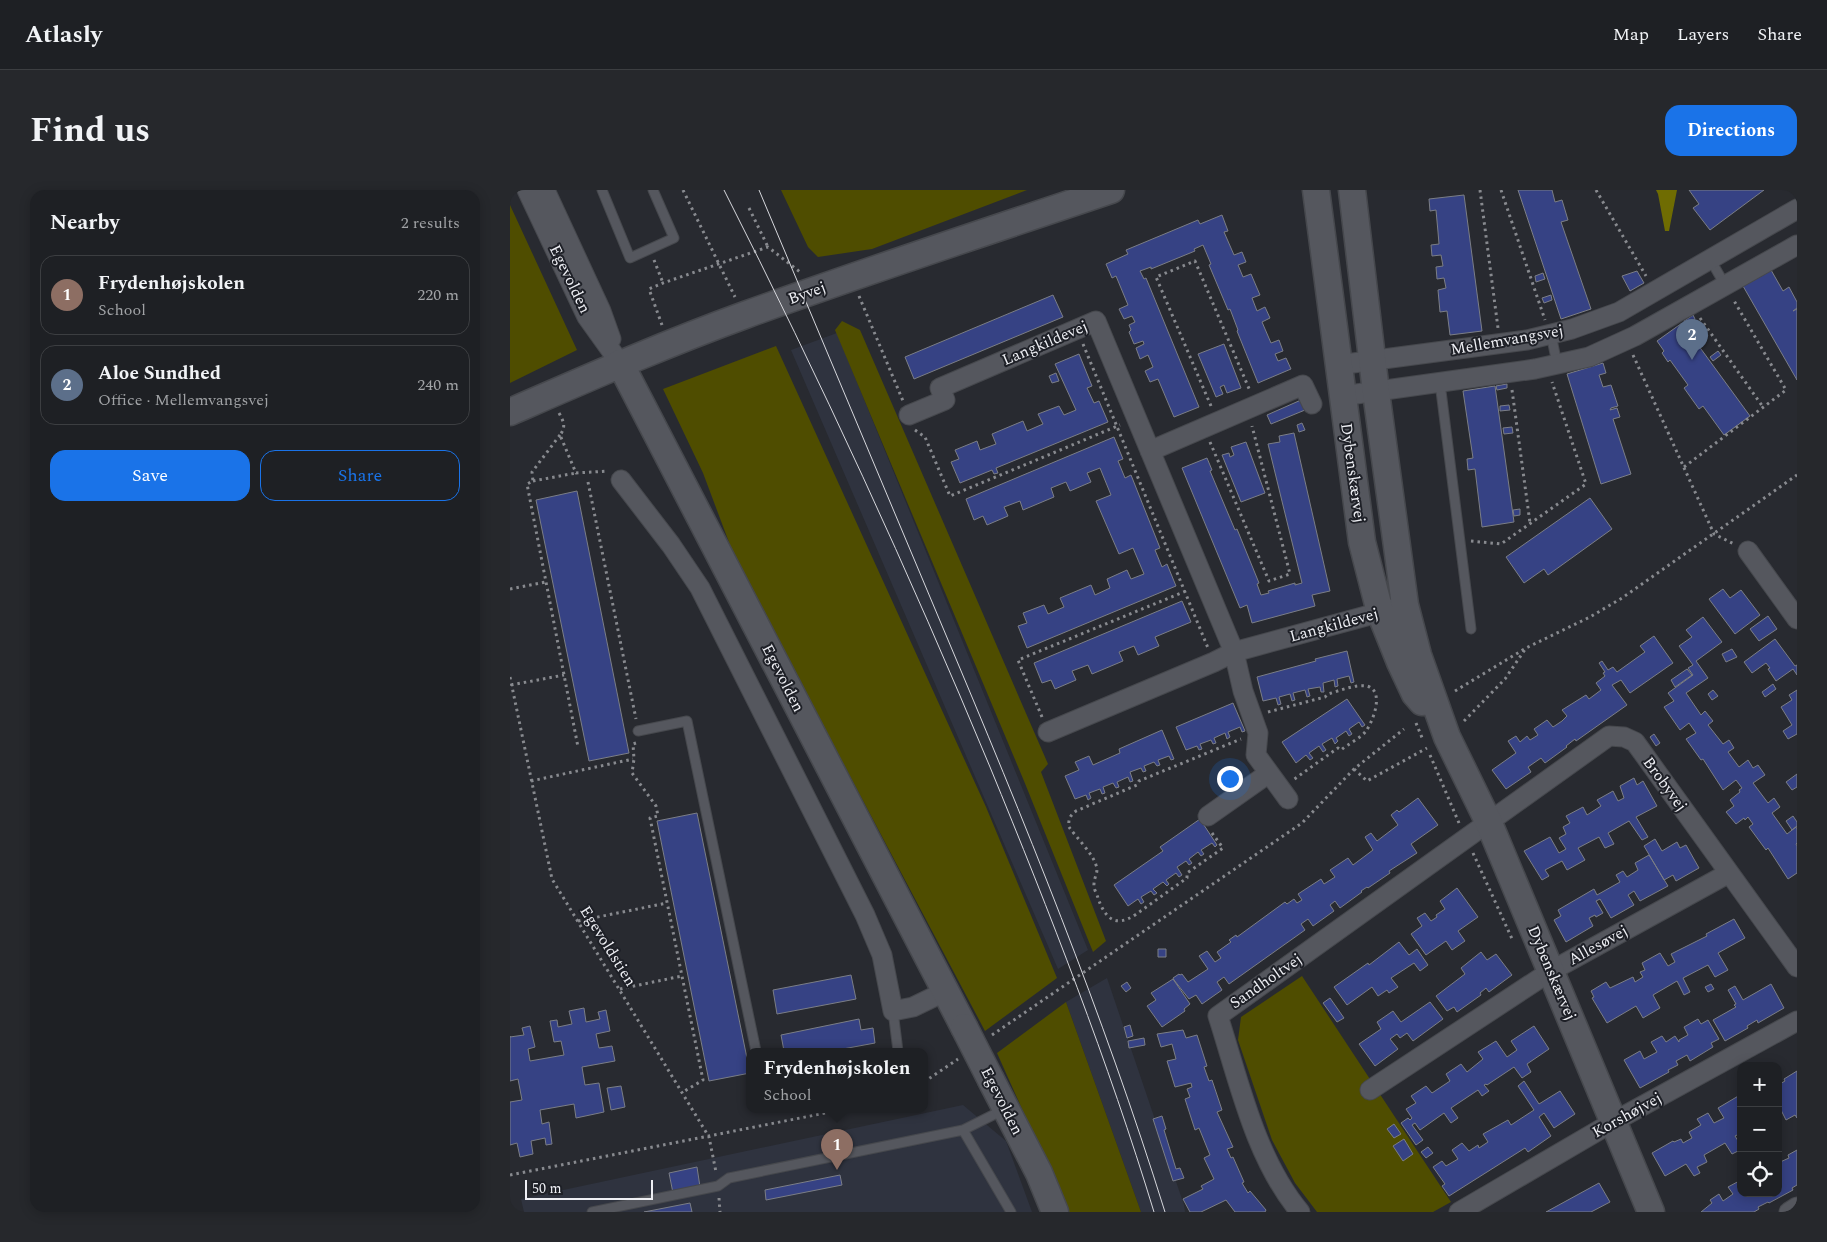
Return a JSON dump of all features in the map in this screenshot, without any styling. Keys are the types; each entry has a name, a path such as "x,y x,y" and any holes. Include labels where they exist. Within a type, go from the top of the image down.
{"street":[{"name":"Egevolden","path":"527,190 588,316 620,364 946,992 1039,1173 1055,1212"},
{"name":"Egevolden","path":"545,190 601,311 620,364"},
{"name":"Byvej","path":"510,412 620,364 744,315 1111,190"},
{"name":"Dybenskærvej","path":"1316,190 1362,542 1380,612 1400,662 1437,743 1489,822 1651,1212"},
{"name":"Dybenskærvej","path":"1352,190 1372,361 1405,605 1437,743"},
{"name":"Mellemvangsvej","path":"1338,364 1527,340 1572,329 1619,312 1797,209"},
{"name":"Mellemvangsvej","path":"1342,396 1510,373 1589,356 1626,340 1797,245"},
{"name":"Langkildevej","path":"909,415 945,400 940,388 1096,321 1234,652 1243,691 1255,724 1256,755 1284,794"},
{"path":"1150,451 1304,385 1312,404"},
{"name":"Egevolden","path":"621,480 671,545 700,588 865,915 882,956 893,1011"},
{"path":"1748,550 1797,619"},
{"name":"Langkildevej","path":"1048,732 1234,652 1405,605"},
{"name":"Brobyvej","path":"1489,822 1609,736 1624,736 1635,742 1797,967"},
{"path":"1208,816 1269,773"},
{"name":"Sandholtvej","path":"1300,1212 1286,1195 1261,1150 1218,1016 1489,822"},
{"name":"Allesøvej","path":"1370,1090 1550,971 1729,873"},
{"path":"893,1011 913,1006 946,992"},
{"name":"Korshøjvej","path":"1459,1212 1613,1122 1797,1021"},
{"path":"1789,1212 1797,1207"}],"lane":[{"path":"602,190 630,258 674,238 653,190"},
{"path":"1710,259 1726,285"},
{"path":"1551,334 1557,364"},
{"path":"1440,383 1472,629"},
{"path":"638,731 687,721 755,1048"},
{"path":"893,1011 898,1048"},
{"path":"592,1212 718,1186 729,1178 963,1130 1006,1109"},
{"path":"963,1130 1011,1212"}],"path":[{"path":"684,190 744,315"},
{"path":"1480,190 1500,344"},
{"path":"1501,190 1551,334"},
{"path":"1596,190 1655,291"},
{"path":"749,208 768,247 820,288"},
{"path":"670,344 649,289 768,247"},
{"path":"650,249 663,283"},
{"path":"1195,261 1252,407 1290,574 1269,581 1210,425 1156,277 1195,261"},
{"path":"851,277 916,432 925,437 950,496 1137,418"},
{"path":"1684,468 1786,390 1726,285"},
{"path":"1690,305 1763,407"},
{"path":"1077,329 1214,662"},
{"path":"1626,340 1714,534"},
{"path":"1460,540 1501,544 1586,484 1550,376 1557,364"},
{"path":"1510,373 1530,523"},
{"path":"533,481 532,472 564,429 564,424 551,394"},
{"path":"560,435 576,473"},
{"path":"578,746 528,484 533,481 576,473 606,470 618,475 621,480"},
{"path":"1455,692 1526,648 1590,617 1622,598 1797,475"},
{"path":"588,482 641,742 633,744 634,759 632,773 656,806 658,816 650,818 703,1080 683,1092"},
{"path":"510,590 546,582"},
{"path":"1048,732 1018,660 1205,583"},
{"path":"1354,769 1367,781 1437,743 1505,679 1526,648"},
{"path":"511,685 564,675"},
{"name":"Egevoldstien","path":"510,677 552,879 709,1137 718,1186 720,1212"},
{"path":"1208,816 1205,822 1223,848 1187,873 1187,878 1128,919 1116,921 1102,910 1093,885 1098,871 1096,863 1069,827 1068,822 1072,814 1137,785 1139,781 1255,724 1325,697 1328,694 1356,686 1367,686 1373,690 1376,697 1376,706 1366,732 1340,750 1338,748 1284,794"},
{"path":"990,1037 1302,823 1354,769 1404,729"},
{"path":"531,781 634,759"},
{"path":"578,922 667,903"},
{"path":"620,989 682,976"},
{"path":"928,1079 966,1054"},
{"path":"510,1175 826,1113"}],"shaded area":[{"path":"781,190 1027,190 872,249 818,257 808,247"},
{"path":"1656,190 1677,190 1669,231 1665,231"},
{"path":"510,205 577,350 510,383"},
{"path":"842,321 860,330 1048,764 1041,772 1106,941 1093,952 1024,781 835,330"},
{"path":"837,333 1088,950 1058,969 791,350"},
{"path":"776,346 986,807 1057,978 985,1031 736,561 703,473 663,389"},
{"path":"1302,976 1451,1202 1433,1212 1317,1212 1295,1183 1272,1140 1238,1040 1241,1017"},
{"path":"1107,978 1185,1212 1141,1212 1066,1002"},
{"path":"1066,1002 1141,1212 1068,1212 997,1053"},
{"path":"963,1105 1006,1141 1032,1212 524,1212 521,1199 928,1113"}],"building":[{"path":"1518,190 1552,190 1555,202 1562,200 1568,220 1561,222 1591,309 1561,319"},
{"path":"1689,190 1764,190 1710,230 1693,208 1699,204"},
{"path":"1464,195 1482,331 1450,335 1447,311 1440,312 1438,290 1446,288 1444,278 1437,279 1436,267 1443,266 1441,255 1432,256 1431,245 1439,244 1436,210 1430,211 1429,199"},
{"path":"1222,215 1228,231 1224,232 1234,255 1242,252 1246,262 1238,265 1243,277 1251,274 1260,295 1252,298 1257,311 1265,307 1270,318 1262,322 1271,343 1279,340 1283,351 1275,354 1278,361 1286,358 1291,369 1258,383 1230,309 1228,310 1209,265 1211,264 1203,245 1194,249 1195,251 1151,269 1151,267 1140,271 1144,279 1146,278 1199,407 1174,417 1158,379 1150,382 1145,371 1153,367 1148,355 1140,359 1136,348 1144,344 1143,341 1134,344 1129,332 1131,330 1129,325 1135,322 1132,316 1124,319 1119,309 1128,305 1116,276 1112,278 1106,264 1128,254 1126,250 1198,220 1200,224"},
{"path":"1771,270 1783,291 1789,287 1797,302 1797,308 1793,311 1797,309 1797,380 1743,286"},
{"path":"1637,271 1644,283 1630,291 1622,276"},
{"path":"1543,273 1545,279 1536,282 1535,276"},
{"path":"1053,295 1063,317 914,379 905,357"},
{"path":"1551,295 1552,300 1544,303 1542,298"},
{"path":"1693,315 1695,319 1686,325 1684,321"},
{"path":"1682,323 1750,416 1724,435 1703,406 1699,409 1684,388 1688,385 1670,360 1668,362 1662,353 1664,351 1657,341"},
{"path":"1705,332 1708,336 1700,343 1697,338"},
{"path":"1224,344 1241,388 1227,393 1224,385 1220,387 1223,394 1216,397 1198,354"},
{"path":"1718,351 1721,355 1713,361 1710,357"},
{"path":"1079,354 1092,386 1087,388 1094,403 1099,401 1108,422 996,468 998,473 994,474 992,470 960,483 951,462 959,459 955,450 977,441 980,450 996,444 992,434 1023,421 1027,431 1043,424 1038,414 1059,406 1064,415 1076,410 1055,364"},
{"path":"1603,363 1606,373 1599,375 1603,387 1611,385 1618,406 1610,410 1617,408 1620,417 1613,419 1631,474 1601,484 1567,374"},
{"path":"1056,373 1059,381 1052,383 1049,376"},
{"path":"1507,384 1507,388 1497,390 1496,386"},
{"path":"1495,386 1514,522 1482,527 1475,469 1468,470 1467,459 1473,458 1463,391"},
{"path":"1301,400 1305,410 1271,424 1267,415"},
{"path":"1509,405 1510,410 1500,411 1500,406"},
{"path":"1302,423 1305,430 1299,432 1297,425"},
{"path":"1512,427 1513,433 1504,434 1503,428"},
{"path":"1294,433 1330,591 1312,595 1315,606 1252,623 1247,605 1240,608 1182,468 1207,458 1212,470 1210,471 1259,583 1257,584 1261,595 1295,583 1295,585 1302,583 1268,444 1280,442 1279,436"},
{"path":"1114,437 1123,459 1118,461 1125,478 1131,475 1160,548 1155,550 1162,567 1167,564 1176,586 1027,648 1018,626 1027,623 1023,613 1044,605 1048,614 1064,607 1060,598 1091,585 1095,595 1110,588 1107,579 1127,570 1131,579 1144,574 1133,548 1119,554 1096,501 1111,495 1100,468 1087,473 1091,482 1070,491 1066,482 1051,488 1054,497 1023,510 1020,501 1004,507 1008,516 987,525 983,516 974,520 966,499"},
{"path":"1246,442 1265,493 1241,502 1222,455 1229,453 1230,457 1234,455 1231,447"},
{"path":"577,491 629,753 589,761 536,500"},
{"path":"1590,498 1612,529 1548,575 1544,569 1524,583 1506,557"},
{"path":"1520,509 1520,515 1514,516 1513,510"},
{"path":"1723,589 1730,598 1741,590 1760,615 1735,634 1709,599"},
{"path":"1182,601 1191,622 1155,637 1159,646 1138,655 1134,646 1119,652 1123,661 1092,674 1088,665 1072,671 1076,680 1055,689 1051,680 1042,683 1034,663"},
{"path":"1768,616 1777,629 1759,641 1750,629"},
{"path":"1703,617 1722,642 1696,661 1708,678 1686,693 1701,715 1705,711 1713,721 1708,725 1723,744 1729,740 1734,748 1728,752 1739,767 1748,760 1753,768 1758,765 1765,775 1753,783 1768,803 1774,798 1780,807 1772,813 1787,834 1796,827 1797,873 1788,879 1768,848 1766,850 1749,827 1753,824 1748,817 1736,824 1726,812 1734,806 1730,800 1742,788 1736,780 1723,790 1703,759 1701,760 1686,739 1696,733 1689,723 1680,730 1664,707 1674,701 1668,693 1693,675 1688,668 1693,665 1679,646 1692,637 1686,630"},
{"path":"1654,636 1673,663 1630,693 1621,680 1612,685 1627,705 1576,741 1575,739 1545,763 1541,758 1528,767 1531,772 1506,789 1492,770 1516,753 1508,741 1516,736 1520,742 1527,736 1530,740 1538,735 1534,729 1547,720 1553,727 1562,721 1567,716 1562,710 1586,695 1589,699 1601,690 1596,683 1605,676 1603,673 1605,672 1599,663 1602,661 1608,670 1613,667 1617,672 1645,652 1640,646"},
{"path":"1775,639 1795,666 1797,665 1797,675 1793,669 1776,681 1766,663 1752,673 1744,662"},
{"path":"1732,649 1737,657 1726,662 1722,654"},
{"path":"1347,651 1354,682 1351,683 1349,676 1337,679 1338,686 1335,687 1334,680 1323,683 1324,692 1321,692 1320,687 1308,689 1310,696 1307,697 1305,690 1293,693 1295,700 1292,701 1290,694 1279,697 1281,704 1278,705 1276,698 1263,701 1257,677"},
{"path":"1687,669 1692,675 1675,687 1671,680"},
{"path":"1773,684 1776,689 1765,697 1762,692"},
{"path":"1713,690 1718,696 1712,700 1708,694"},
{"path":"1797,690 1797,734 1788,739 1783,731 1792,725 1781,707 1792,700 1789,695"},
{"path":"1347,699 1365,725 1362,727 1359,722 1349,729 1352,734 1349,736 1346,731 1336,738 1338,741 1335,744 1332,738 1322,744 1326,750 1323,752 1319,746 1309,753 1313,758 1310,760 1306,755 1296,763 1282,742"},
{"path":"1233,703 1245,731 1242,732 1240,727 1228,732 1230,737 1227,739 1225,733 1214,738 1216,743 1213,744 1211,740 1200,744 1202,749 1199,750 1197,746 1186,750 1176,727"},
{"path":"1162,730 1174,759 1171,760 1169,756 1158,760 1160,765 1157,766 1154,762 1144,766 1146,771 1143,772 1141,768 1130,772 1133,781 1130,782 1128,777 1117,782 1119,787 1116,788 1113,783 1103,787 1105,793 1102,794 1100,789 1089,793 1091,798 1088,800 1086,795 1075,799 1065,776 1079,770 1075,762 1089,756 1093,765 1120,753 1119,749"},
{"path":"1654,734 1660,743 1656,746 1650,737"},
{"path":"1797,774 1797,787 1792,790 1786,782"},
{"path":"1634,778 1637,785 1643,781 1657,806 1636,817 1648,837 1642,840 1629,821 1608,833 1614,844 1605,848 1599,837 1578,848 1585,860 1567,870 1562,861 1545,870 1549,876 1542,880 1524,851 1550,837 1559,853 1566,849 1559,838 1566,834 1563,827 1570,823 1566,816 1583,807 1587,815 1601,806 1597,800 1613,791 1618,801 1624,798 1620,786"},
{"path":"1418,798 1438,825 1411,844 1417,853 1361,891 1340,908 1335,901 1330,905 1334,911 1313,926 1308,919 1301,924 1305,930 1229,984 1224,977 1217,982 1222,990 1202,1004 1196,995 1189,999 1173,978 1182,974 1188,982 1208,969 1199,956 1207,951 1215,962 1221,958 1217,952 1231,942 1229,940 1236,935 1237,937 1285,902 1287,904 1294,899 1297,903 1302,900 1298,894 1321,879 1324,884 1335,877 1330,870 1348,858 1353,865 1373,850 1365,837 1371,833 1377,841 1398,825 1391,815 1397,810 1399,812"},
{"path":"697,813 746,1053 746,1074 709,1081 657,821"},
{"path":"1793,816 1797,826 1792,830 1786,821"},
{"path":"1200,819 1217,845 1215,847 1212,843 1201,850 1204,854 1201,856 1198,852 1189,859 1192,863 1189,865 1186,861 1177,867 1182,875 1179,877 1176,873 1166,880 1169,884 1167,886 1163,882 1153,889 1157,893 1154,895 1151,891 1141,897 1144,902 1141,904 1138,899 1128,906 1114,885 1163,851 1160,847"},
{"path":"1655,839 1662,851 1677,842 1680,848 1686,845 1699,868 1676,881 1673,875 1664,880 1644,846"},
{"path":"1649,855 1668,886 1640,901 1634,891 1628,895 1634,905 1611,918 1600,899 1596,901 1603,913 1589,918 1593,926 1566,942 1554,920 1561,916 1558,910 1594,889 1597,895 1620,882 1616,875 1623,871 1627,877 1638,870 1635,863"},
{"path":"1457,888 1478,917 1458,931 1465,941 1452,950 1446,941 1426,955 1411,934 1422,926 1417,918 1425,913 1431,921 1437,917 1436,915 1445,909 1440,901"},
{"path":"1734,919 1745,938 1718,953 1728,970 1715,977 1708,965 1683,978 1690,992 1684,995 1677,981 1653,995 1660,1008 1643,1018 1636,1006 1607,1023 1592,998 1594,997 1591,991 1606,982 1610,988 1633,977 1635,982 1643,977 1640,972 1645,970 1642,963 1660,953 1668,966 1675,962 1671,954 1707,936 1706,934"},
{"path":"1399,942 1409,955 1417,949 1428,965 1420,971 1414,963 1391,978 1398,987 1389,993 1387,990 1378,996 1372,987 1347,1005 1334,987 1368,963 1369,965"},
{"path":"1158,949 1166,949 1166,957 1158,957"},
{"path":"1481,952 1487,960 1496,954 1512,975 1489,992 1486,988 1480,993 1481,995 1457,1012 1454,1007 1447,1011 1436,996 1465,974 1461,968"},
{"path":"851,975 856,999 777,1014 773,990"},
{"path":"1173,979 1190,1004 1184,1009 1185,1011 1162,1027 1147,1006 1156,1000 1151,993"},
{"path":"1127,982 1131,988 1126,992 1121,986"},
{"path":"1711,984 1714,989 1708,992 1705,987"},
{"path":"1771,984 1784,1008 1758,1023 1757,1020 1747,1026 1748,1028 1725,1041 1713,1020 1736,1007 1728,990 1735,986 1743,1000"},
{"path":"1330,998 1344,1018 1337,1022 1323,1003"},
{"path":"1430,1002 1443,1019 1413,1041 1407,1033 1400,1038 1397,1034 1390,1039 1398,1049 1375,1066 1359,1044 1381,1029 1377,1022 1393,1011 1401,1022"},
{"path":"584,1008 586,1022 600,1019 598,1012 606,1010 610,1031 596,1034 599,1048 612,1046 615,1061 582,1067 585,1085 599,1083 604,1112 576,1118 574,1104 540,1110 542,1124 549,1122 552,1144 546,1145 545,1138 531,1141 533,1154 520,1157 517,1143 510,1145 510,1102 522,1100 518,1079 510,1081 510,1037 524,1035 522,1028 530,1026 535,1047 528,1049 530,1061 564,1055 561,1041 554,1042 550,1021 557,1020 558,1027 572,1024 569,1011"},
{"path":"859,1019 861,1030 873,1028 875,1043 848,1048 783,1048 781,1035"},
{"path":"1698,1019 1701,1024 1708,1020 1719,1039 1711,1043 1713,1047 1690,1061 1687,1055 1676,1061 1678,1065 1668,1070 1669,1072 1640,1088 1624,1060 1640,1051 1644,1059 1657,1052 1651,1042 1662,1036 1666,1042 1675,1036 1679,1042 1679,1040 1688,1035 1684,1027"},
{"path":"1130,1025 1133,1036 1127,1038 1124,1027"},
{"path":"1534,1026 1549,1049 1527,1064 1531,1072 1522,1078 1514,1067 1487,1085 1484,1085 1489,1091 1482,1096 1478,1090 1451,1108 1458,1118 1451,1123 1444,1113 1420,1130 1415,1123 1412,1125 1423,1140 1416,1145 1401,1123 1408,1118 1410,1120 1412,1118 1406,1109 1416,1103 1411,1096 1426,1086 1432,1093 1450,1081 1446,1074 1461,1064 1467,1072 1483,1059 1478,1052 1496,1041 1507,1057 1517,1050 1511,1041"},
{"path":"1183,1030 1186,1038 1197,1035 1207,1066 1204,1067 1209,1081 1212,1080 1222,1110 1217,1112 1233,1147 1227,1149 1231,1158 1233,1157 1244,1182 1242,1183 1248,1193 1250,1191 1266,1210 1265,1212 1235,1212 1226,1200 1201,1212 1190,1212 1183,1199 1203,1189 1201,1186 1214,1179 1204,1158 1210,1155 1199,1128 1195,1130 1185,1099 1190,1097 1187,1089 1192,1087 1191,1083 1175,1087 1167,1061 1176,1059 1172,1044 1161,1047 1157,1034"},
{"path":"1144,1038 1145,1045 1129,1048 1128,1041"},
{"path":"1797,1071 1797,1118 1795,1115 1786,1120 1782,1112 1782,1083 1785,1081 1784,1079"},
{"path":"1524,1081 1539,1104 1560,1091 1575,1114 1554,1128 1544,1113 1539,1117 1551,1136 1528,1152 1525,1148 1449,1196 1442,1186 1445,1184 1433,1167 1442,1161 1446,1166 1458,1159 1452,1150 1462,1143 1469,1151 1478,1145 1479,1148 1488,1142 1483,1134 1508,1120 1511,1125 1534,1110 1518,1086"},
{"path":"621,1086 625,1107 611,1110 607,1088"},
{"path":"1737,1097 1737,1135 1735,1136 1737,1139 1737,1152 1732,1154 1725,1143 1704,1155 1707,1162 1697,1167 1700,1173 1694,1176 1686,1164 1665,1176 1652,1153 1673,1141 1681,1139 1683,1143 1692,1138 1689,1132 1701,1125 1697,1119 1708,1113 1714,1123 1724,1118 1718,1108"},
{"path":"1162,1116 1166,1129 1164,1130 1176,1169 1180,1168 1184,1178 1173,1181 1153,1119"},
{"path":"1394,1124 1401,1134 1394,1138 1387,1129"},
{"path":"1404,1139 1413,1154 1403,1161 1393,1146"},
{"path":"1428,1147 1433,1153 1426,1158 1421,1152"},
{"path":"1797,1150 1797,1185 1792,1188 1793,1190 1782,1196 1782,1161 1789,1158 1788,1155"},
{"path":"697,1167 700,1187 673,1193 669,1173"},
{"path":"840,1175 842,1185 766,1200 765,1190"},
{"path":"1737,1182 1737,1197 1780,1197 1758,1207 1759,1209 1754,1212 1701,1212 1712,1203 1710,1200 1719,1194 1723,1201 1733,1194 1728,1187"},
{"path":"1599,1183 1610,1202 1591,1212 1546,1212"},
{"path":"690,1203 692,1212 644,1212"}],"tram line":[{"path":"724,190 795,332 863,476 928,621 990,767 1098,1043 1154,1212"},
{"path":"759,190 973,700 1061,917 1116,1064 1165,1212"}],"place":[{"name":"Aloe Sundhed","path":"1692,360"},
{"name":"Frydenhøjskolen","path":"837,1170"}]}
